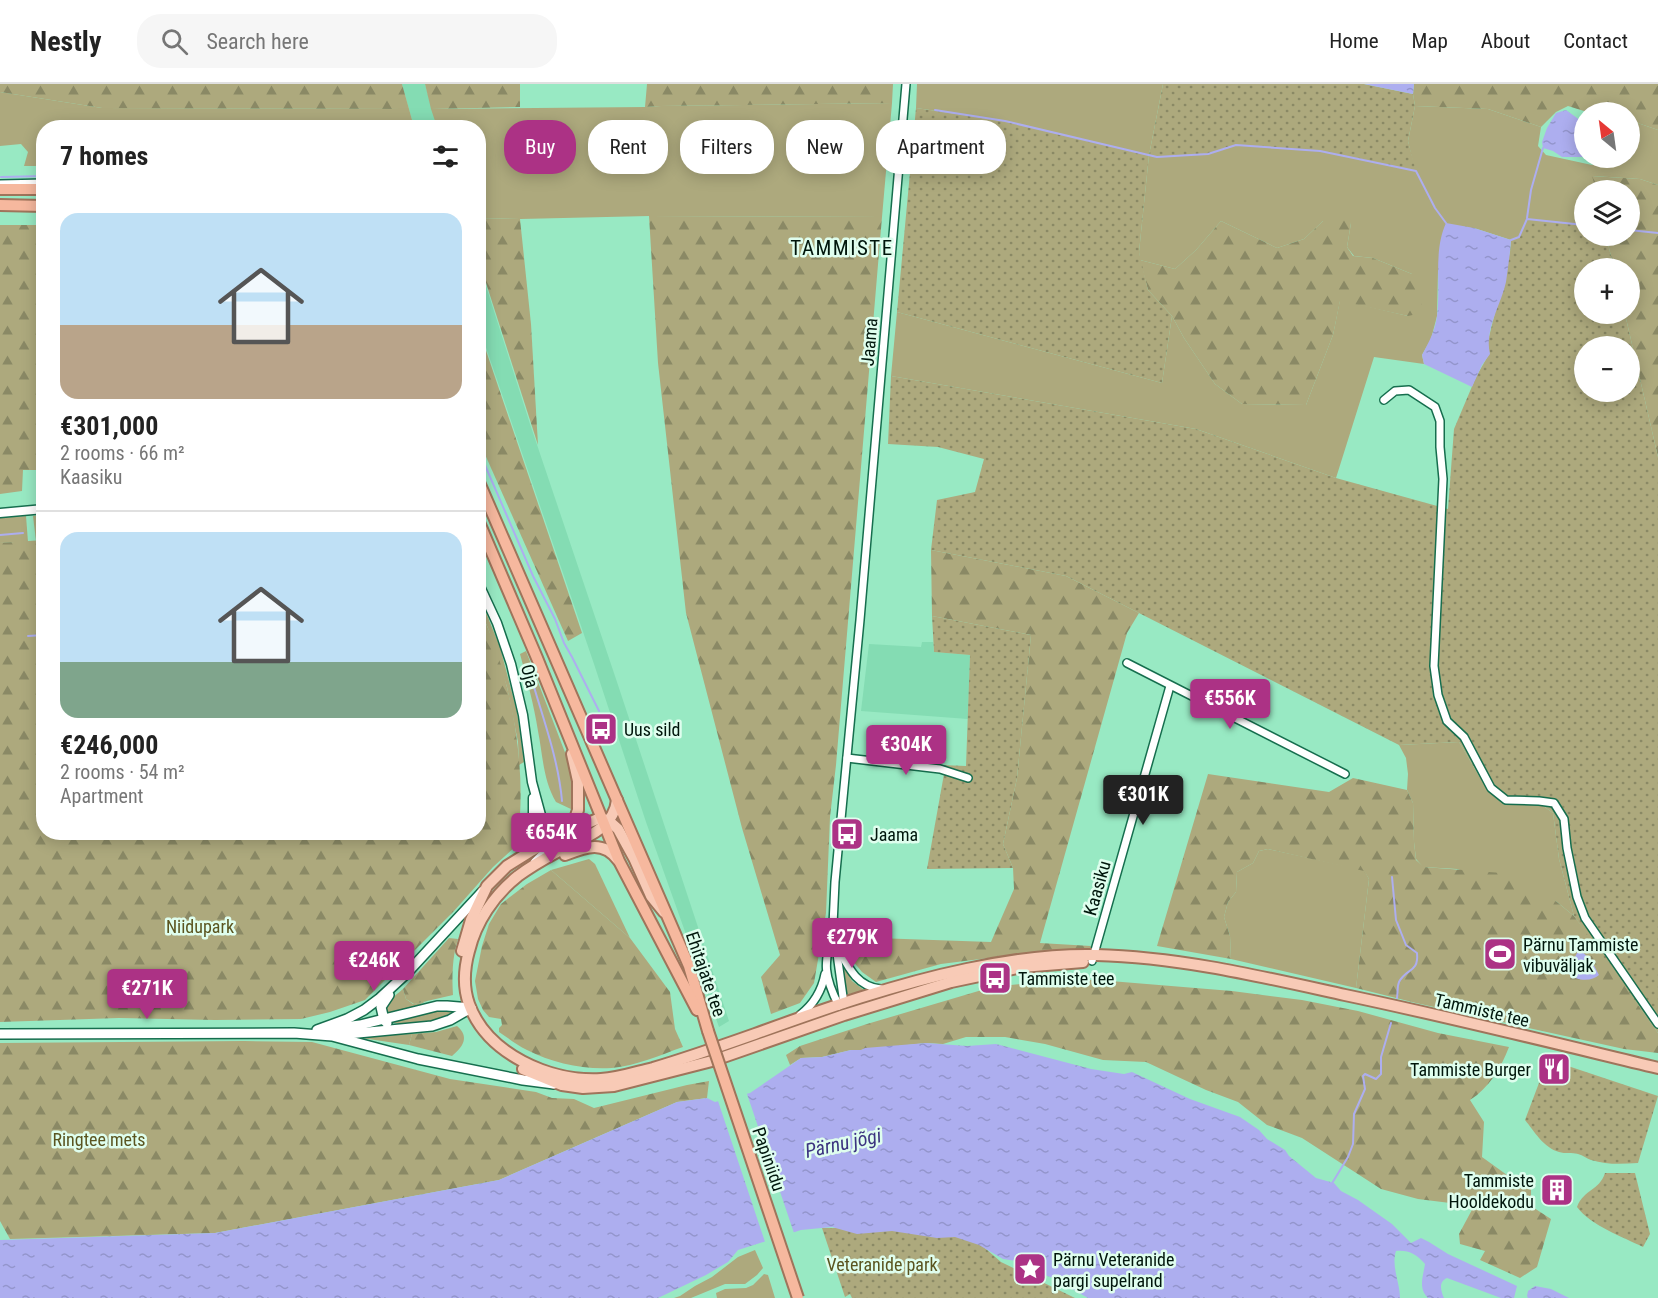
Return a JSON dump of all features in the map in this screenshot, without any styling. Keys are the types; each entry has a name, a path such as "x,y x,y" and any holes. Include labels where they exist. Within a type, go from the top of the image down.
{"highway":[{"path":"0,189 36,189"},
{"path":"0,205 36,206"},
{"name":"Ehitajate tee","path":"486,498 689,966 708,1031"},
{"name":"Ehitajate tee","path":"486,539 605,821 619,861 708,1031"},
{"name":"Papiniidu","path":"708,1031 798,1298"}],"main road":[{"path":"537,658 538,671 573,757 577,773 578,814 571,830"},
{"path":"466,1009 467,959 475,931 492,902 509,884 526,871 593,834 616,810 617,800"},
{"path":"317,1030 347,1019 380,998 408,973 507,866 531,850 571,830 605,821 618,829 651,897 664,912"},
{"path":"526,871 578,850 597,846 610,850 619,861"},
{"path":"466,1009 458,980 462,952 471,920 487,886"},
{"name":"Tammiste tee","path":"466,1009 489,1037 514,1057 548,1071 583,1079 601,1079 620,1077 718,1048 793,1020 1022,967 1093,958"},
{"name":"Tammiste tee","path":"466,1009 478,1033 513,1064 562,1085 599,1088 646,1079 712,1061 893,988 958,971 1014,960 1093,958 1263,977 1389,1004 1658,1068"},
{"path":"398,1029 384,1020 381,1008 408,973"},
{"path":"294,1033 348,1027 437,1006 466,1009"},
{"path":"332,1036 441,1023 466,1009"},
{"path":"0,1034 294,1033 332,1036 418,1059 523,1080 562,1085"}],"street":[{"name":"Jaama","path":"793,1020 814,1001 824,980 833,925 906,84"},
{"path":"0,184 36,183"},
{"path":"1384,400 1395,391 1409,390 1435,406 1440,421 1443,478 1434,666 1438,695 1447,721 1464,737 1491,788 1506,800 1554,803 1564,819 1577,897 1585,918 1658,1024"},
{"path":"0,513 36,510"},
{"name":"Oja","path":"486,599 511,664 523,715 532,782 531,850"},
{"path":"1127,663 1345,774"},
{"name":"Kaasiku","path":"1093,958 1170,686"},
{"path":"847,758 940,768 968,778"},
{"name":"Oja","path":"532,782 548,842"},
{"path":"526,871 544,852 548,842"},
{"name":"Jaama","path":"833,925 842,1008"},
{"name":"Jaama","path":"836,944 857,979 872,988 893,988"},
{"name":"Jaama","path":"826,972 830,987 842,1008"}],"shaded area":[{"path":"402,84 425,84 435,120 412,120"},
{"path":"486,286 729,1021 719,1027 646,822 486,348"},
{"path":"922,642 933,642 934,652 970,655 968,719 861,711 869,644 921,647"}],"green space":[{"path":"0,84 402,84 409,109 102,108 0,92"},
{"path":"425,84 520,84 520,107 431,109"},
{"path":"647,84 893,84 892,103 645,107"},
{"path":"917,84 1163,84 1149,155 1006,120 916,108"},
{"path":"1163,84 1364,84 1413,94 1415,106 1408,141 1416,171 1320,151 1236,145 1208,154 1149,155"},
{"path":"1414,84 1658,84 1658,130 1640,124 1640,102 1574,102 1574,108 1568,106 1556,112 1541,127 1488,109 1415,106"},
{"path":"0,92 102,108 409,109 412,120 36,120 36,166 24,166 28,152 21,144 0,146"},
{"path":"892,103 891,120 876,120 876,174 886,174 882,217 486,218 486,120 435,120 431,109"},
{"path":"1415,106 1488,109 1541,127 1538,146 1546,155 1574,161 1574,168 1640,168 1640,124 1658,130 1658,185 1640,179 1593,176 1594,180 1574,180 1574,224 1550,221 1523,229 1519,237 1511,240 1474,228 1438,271 1437,316 1431,339 1422,355 1424,364 1374,357 1336,478 1196,429 891,376 897,312 1162,383 1172,316 1215,384 1242,404 1306,405 1333,335 1340,300 1408,316 1412,274 1373,258 1354,256 1347,247 1351,223 1323,221 1304,239 1277,248 1221,221 1196,250 1175,269 1140,260 1149,155 1208,154 1236,145 1320,151 1415,171 1408,141"},
{"path":"916,108 999,120 915,120"},
{"path":"1006,121 1149,155 1139,252 1148,290 1172,316 1162,383 897,312 910,174 1006,174"},
{"path":"1592,176 1640,179 1658,185 1658,457 1640,379 1640,336 1630,336 1627,324 1640,324 1640,258 1612,258 1608,246 1640,246 1640,180 1593,180"},
{"path":"649,216 882,217 830,817 826,913 814,983 800,1003 771,1014 761,977 780,955 742,828 686,613 658,363"},
{"path":"1339,216 1351,223 1347,247 1353,256 1373,258 1412,274 1419,283 1422,309 1417,314 1408,316 1340,301 1333,335 1306,405 1242,404 1215,384 1172,316 1148,290 1140,260 1175,269 1196,250 1221,221 1277,248 1304,239 1323,221"},
{"path":"486,218 520,219 531,324 538,445 486,283"},
{"path":"1527,219 1574,224 1574,246 1608,246 1612,258 1574,258 1574,324 1627,324 1630,336 1574,336 1574,402 1640,402 1640,379 1658,457 1658,1033 1574,916 1559,859 1553,813 1542,805 1504,805 1488,791 1459,742 1399,745 1066,576 931,550 937,500 975,492 984,459 938,447 888,444 891,376 1196,429 1336,478 1448,509 1454,429 1476,377 1489,354 1487,345 1511,240 1519,237"},
{"path":"0,225 36,225 36,470 23,470 22,491 0,494"},
{"path":"486,351 582,633 568,641 486,457"},
{"path":"26,516 28,542 0,543 0,518"},
{"path":"33,516 36,516 36,541"},
{"name":"Niidupark","path":"36,540 36,840 486,840 486,624 506,682 516,736 521,789 515,847 365,1000 330,1012 301,1019 119,1018 0,1022 0,543"},
{"path":"931,550 1066,576 1139,613 1127,633 1040,943 1091,946 1090,951 1027,953 941,964 876,982 862,972 852,960 862,945 876,938 991,942 1014,889 1013,868 1003,844 1017,778 1031,635 932,616"},
{"path":"486,613 500,647 517,712 524,762 519,765 518,742 507,687 488,628"},
{"path":"932,616 1031,635 1017,778 1003,844 1013,868 927,869 944,774 941,765 966,766 970,655 934,652"},
{"path":"526,651 571,768 573,810 556,802 548,785 520,654"},
{"path":"1459,742 1488,791 1504,805 1542,805 1553,813 1559,859 1574,916 1557,902 1457,869 1423,867 1416,859 1413,803 1407,790 1406,758 1399,745"},
{"path":"1208,774 1329,792 1353,778 1407,790 1413,803 1416,860 1424,867 1502,873 1557,902 1574,916 1658,1033 1658,1053 1624,1049 1356,988 1369,879 1364,871 1268,849 1259,851 1253,863 1237,872 1236,892 1228,902 1224,917 1230,936 1231,959 1157,946"},
{"path":"1268,849 1364,870 1369,879 1356,988 1231,959 1230,936 1224,917 1228,902 1236,892 1237,872 1253,863 1259,851"},
{"path":"589,859 595,864 630,938 551,870"},
{"path":"551,870 630,938 670,992 675,1029 683,1047 630,1065 590,1068 547,1059 520,1046 499,1032 502,1025 501,1019 489,1017 483,1010 478,999 475,981 489,924 501,904 527,884"},
{"path":"449,938 458,939 453,967 453,995 414,1004 406,999 403,989"},
{"path":"842,963 852,981 864,990 846,995"},
{"path":"1057,980 1098,980 1232,991 1302,1000 1358,1011 1438,1033 1509,1047 1494,1077 1470,1100 1484,1122 1482,1157 1531,1189 1531,1206 1551,1219 1537,1267 1520,1278 1480,1260 1485,1251 1460,1244 1459,1234 1474,1206 1418,1199 1381,1189 1302,1138 1267,1125 1238,1102 1146,1062 1103,1060 1045,1044 1005,1037 966,1037 943,1044 926,1043 851,1050 822,1057 801,1058 790,1065 786,1055 800,1046 992,987"},
{"path":"403,989 406,999 413,1004 427,1001 388,1015 388,1003"},
{"path":"442,1009 457,1012 443,1019 425,1023 407,1025 392,1022"},
{"path":"457,1026 463,1034 464,1042 452,1056 409,1045 412,1034 436,1032"},
{"path":"412,1034 409,1045 348,1036"},
{"name":"Ringtee mets","path":"312,1042 450,1079 536,1092 552,1098 574,1099 594,1108 709,1081 707,1098 677,1102 499,1180 215,1233 10,1239 0,1221 0,1043"},
{"path":"1565,1065 1658,1096 1638,1163 1603,1163 1576,1153 1559,1152 1544,1143 1525,1120 1542,1075 1562,1079"},
{"path":"1605,1173 1635,1173 1650,1234 1643,1247 1598,1225 1577,1207"},
{"name":"Veteranide park","path":"822,1228 867,1228 971,1236 1001,1262 1075,1298 852,1298 850,1294 845,1297"},
{"path":"755,1250 763,1268 745,1284 725,1284 691,1298 674,1298 712,1277 738,1257"},
{"path":"764,1274 768,1275 775,1298 717,1298 716,1293 725,1289 746,1288 753,1285"}],"water":[{"path":"1364,84 1414,84 1413,94"},
{"path":"1566,110 1574,116 1574,157 1562,157 1543,148 1542,142 1547,128 1556,113"},
{"path":"1446,223 1474,228 1511,240 1504,291 1489,336 1490,354 1472,387 1424,364 1422,355 1436,321 1438,257"},
{"path":"1579,949 1591,960 1599,975 1588,980 1569,974"},
{"name":"Pärnu jõgi","path":"926,1043 967,1046 996,1044 1091,1069 1124,1074 1132,1072 1190,1099 1240,1117 1285,1150 1316,1178 1334,1183 1341,1191 1392,1224 1411,1243 1421,1238 1448,1254 1517,1286 1514,1298 1501,1298 1447,1278 1441,1284 1444,1298 1428,1298 1422,1286 1425,1264 1412,1253 1396,1251 1395,1269 1400,1298 1088,1298 1053,1278 1036,1272 1023,1262 1003,1259 979,1245 955,1237 937,1238 892,1231 857,1234 832,1227 801,1230 738,1250 728,1262 658,1298 0,1298 0,1240 215,1233 499,1180 677,1102 707,1098 715,1102 750,1093 801,1058 822,1057 865,1048"},
{"path":"1535,1286 1551,1289 1569,1298 1528,1298 1528,1291"}],"pier":[{"path":"746,1091 795,1236 766,1245 717,1098"}],"waterway":[{"path":"935,110 1005,121 1157,157 1208,154 1236,145 1320,151 1416,171 1435,208 1446,223"},
{"path":"1527,218 1531,190 1543,148"},
{"path":"1,177 36,176"},
{"path":"1511,240 1519,237 1527,219 1574,224"},
{"path":"1640,231 1658,233"},
{"path":"486,467 564,643 599,711"},
{"path":"0,535 23,533"},
{"path":"28,636 36,636"},
{"path":"528,666 553,750 562,801"},
{"path":"1392,877 1396,920 1406,945 1417,953 1416,964 1399,982 1397,998"},
{"path":"1331,1185 1353,1144 1354,1114 1365,1089 1363,1076 1365,1074 1376,1079 1381,1074 1381,1057 1391,1023"}],"place":[{"name":"Uus sild","path":"601,729"},
{"name":"Jaama","path":"847,834"},
{"name":"Pärnu Tammiste vibuväljak","path":"1500,954"},
{"name":"Tammiste tee","path":"995,978"},
{"name":"Tammiste Burger","path":"1554,1069"},
{"name":"Tammiste Hooldekodu","path":"1557,1190"},
{"name":"Pärnu Veteranide pargi supelrand","path":"1030,1269"}],"district":[{"name":"TAMMISTE","path":"842,248"}]}
